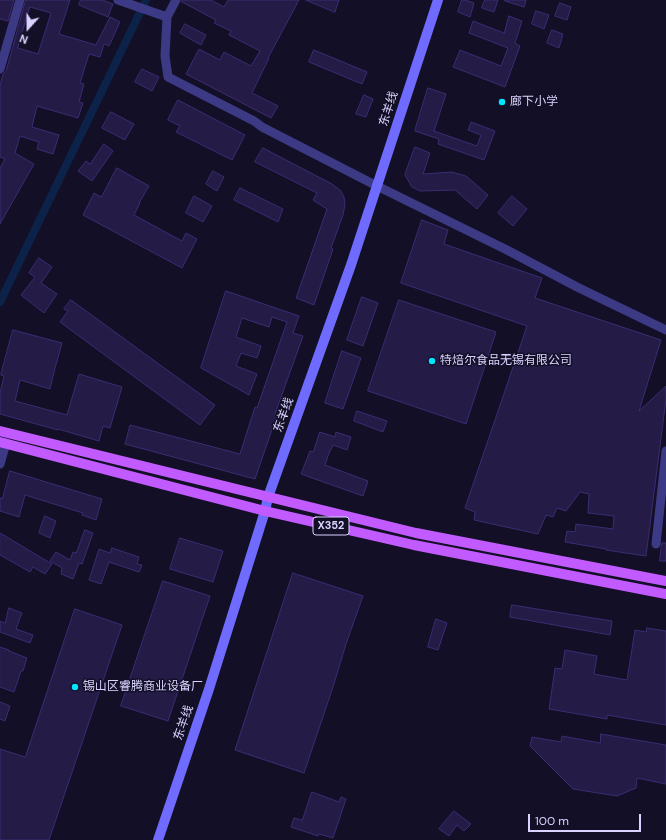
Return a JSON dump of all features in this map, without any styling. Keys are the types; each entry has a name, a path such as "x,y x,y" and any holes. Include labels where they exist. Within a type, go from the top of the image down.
{"main road":[{"name":"东羊线","path":"158,840 209,689 265,511 268,497 351,265 438,0"},
{"name":"X352","path":"0,431 416,533 666,581"},
{"name":"X352","path":"3,442 265,511 414,545 666,594"}],"street":[{"path":"0,69 20,0"},
{"path":"176,0 167,17 165,56 168,77 377,186 505,249 579,288 666,330"},
{"path":"122,1 167,17"},
{"path":"0,464 3,442"},
{"path":"656,544 666,451"}],"building":[{"path":"0,0 14,0 8,21 0,19"},
{"path":"26,0 70,0 59,34 96,45 110,17 120,22 109,46 104,44 100,57 89,54 80,83 84,84 79,102 83,103 78,118 37,106 32,127 59,135 53,154 37,149 39,142 20,136 15,153 34,164 0,224 0,168 5,159 0,157 0,85 3,74 6,71","holes":["30,7 51,13 38,54 18,48"]},
{"path":"81,0 102,0 113,4 108,17 79,5"},
{"path":"182,0 211,0 224,7 228,0 299,0 268,58 252,93 278,106 271,118 186,74 199,49 220,60 224,52 251,66 260,51 229,35 231,31 214,23 216,20 182,2"},
{"path":"306,0 339,0 335,12"},
{"path":"462,0 474,3 470,17 458,12"},
{"path":"485,0 498,0 494,12 482,8"},
{"path":"505,0 526,0 524,7"},
{"path":"560,3 571,7 567,20 555,16"},
{"path":"536,11 549,15 544,29 532,24"},
{"path":"509,16 522,21 515,43 520,46 505,87 453,67 460,50 501,66 508,48 469,33 473,21 504,33"},
{"path":"185,24 206,35 201,45 180,33"},
{"path":"552,30 563,34 559,48 547,43"},
{"path":"314,50 367,72 362,84 309,62"},
{"path":"142,69 159,77 152,91 135,82"},
{"path":"428,88 446,94 434,131 477,146 481,135 468,130 471,122 495,131 484,160 438,144 439,139 415,131"},
{"path":"364,95 373,99 366,117 356,114"},
{"path":"178,100 245,135 232,160 176,132 180,126 168,120"},
{"path":"111,112 134,124 125,140 102,128"},
{"path":"104,144 113,151 92,181 78,171 86,161 90,164"},
{"path":"415,147 430,153 423,174 452,172 466,176 488,195 477,209 455,190 420,191 412,187 405,175"},
{"path":"263,148 332,184 341,191 344,197 345,205 343,215 331,248 333,249 314,305 296,298 327,209 313,200 317,193 255,162"},
{"path":"117,168 149,186 134,215 182,241 186,233 197,239 182,268 83,215 94,193 101,197"},
{"path":"213,171 224,177 217,191 206,184"},
{"path":"240,188 283,209 278,222 234,200"},
{"path":"194,196 212,206 203,222 186,213"},
{"path":"512,196 527,209 513,226 498,213"},
{"path":"422,220 448,230 444,244 542,278 535,298 661,340 639,411 666,386 666,399 646,556 565,542 567,531 575,532 576,524 613,529 614,516 588,513 589,494 580,492 566,511 557,508 553,517 546,515 538,534 474,520 475,512 465,508 527,326 401,283"},
{"path":"39,258 52,267 41,283 57,294 44,313 21,295 35,277 29,273"},
{"path":"226,291 299,316 293,333 303,336 275,414 277,415 255,479 125,444 130,425 240,454 255,407 257,408 287,322 272,317 269,327 242,318 236,337 261,346 257,358 241,353 236,366 257,374 249,395 201,368"},
{"path":"362,297 378,303 363,346 347,340"},
{"path":"71,300 215,405 200,425 60,322 68,311 64,309"},
{"name":"特焙尔食品无锡有限公司","path":"399,300 496,332 466,424 368,391"},
{"path":"13,330 62,343 50,389 20,380 15,401 67,415 79,374 122,387 110,428 103,426 99,441 0,414 0,393 4,376 1,375"},
{"path":"342,351 361,358 343,409 325,403"},
{"path":"357,411 387,421 383,432 354,421"},
{"path":"320,432 335,437 336,432 351,437 347,450 333,445 325,465 368,481 363,496 301,474 310,451 313,452"},
{"path":"10,471 102,499 96,520 82,515 83,513 25,495 19,517 0,511 0,498 2,499"},
{"path":"45,516 56,521 50,538 39,533"},
{"path":"85,530 93,533 82,564 79,563 73,579 61,574 62,568 50,561 56,552 70,560 73,552 76,553"},
{"path":"0,533 52,564 45,574 33,567 30,572 0,555"},
{"path":"180,538 223,551 213,582 170,569"},
{"path":"662,543 666,543 666,561 660,561"},
{"path":"112,548 139,557 137,564 142,565 139,572 109,562 101,584 89,580 99,549 110,553"},
{"path":"293,573 363,596 304,773 235,750"},
{"path":"163,581 210,596 168,721 121,706"},
{"path":"512,605 612,621 610,635 510,617"},
{"path":"9,608 22,613 16,629 33,635 30,643 0,632 0,621 5,623"},
{"name":"锡山区睿腾商业设备厂","path":"75,609 122,625 49,840 0,840 0,749 25,757"},
{"path":"436,619 447,623 438,650 428,647"},
{"path":"647,628 666,631 666,725 607,715 607,719 549,709 555,668 562,669 565,650 597,656 594,674 627,680 635,630 646,632"},
{"path":"0,647 27,658 14,692 0,687"},
{"path":"0,702 10,706 5,721 0,719"},
{"path":"601,734 666,745 666,784 637,778 636,788 617,796 573,789 530,746 532,737 561,742 562,736 600,743"},
{"path":"312,792 339,802 341,797 346,799 333,838 319,834 318,836 291,827 294,818 302,820"},
{"path":"454,811 471,824 464,831 457,825 449,836 439,829"}],"waterway":[{"path":"0,302 146,0"}],"place":[{"name":"廊下小学","path":"502,102"},
{"name":"特焙尔食品无锡有限公司","path":"432,361"},
{"name":"锡山区睿腾商业设备厂","path":"75,687"}]}
